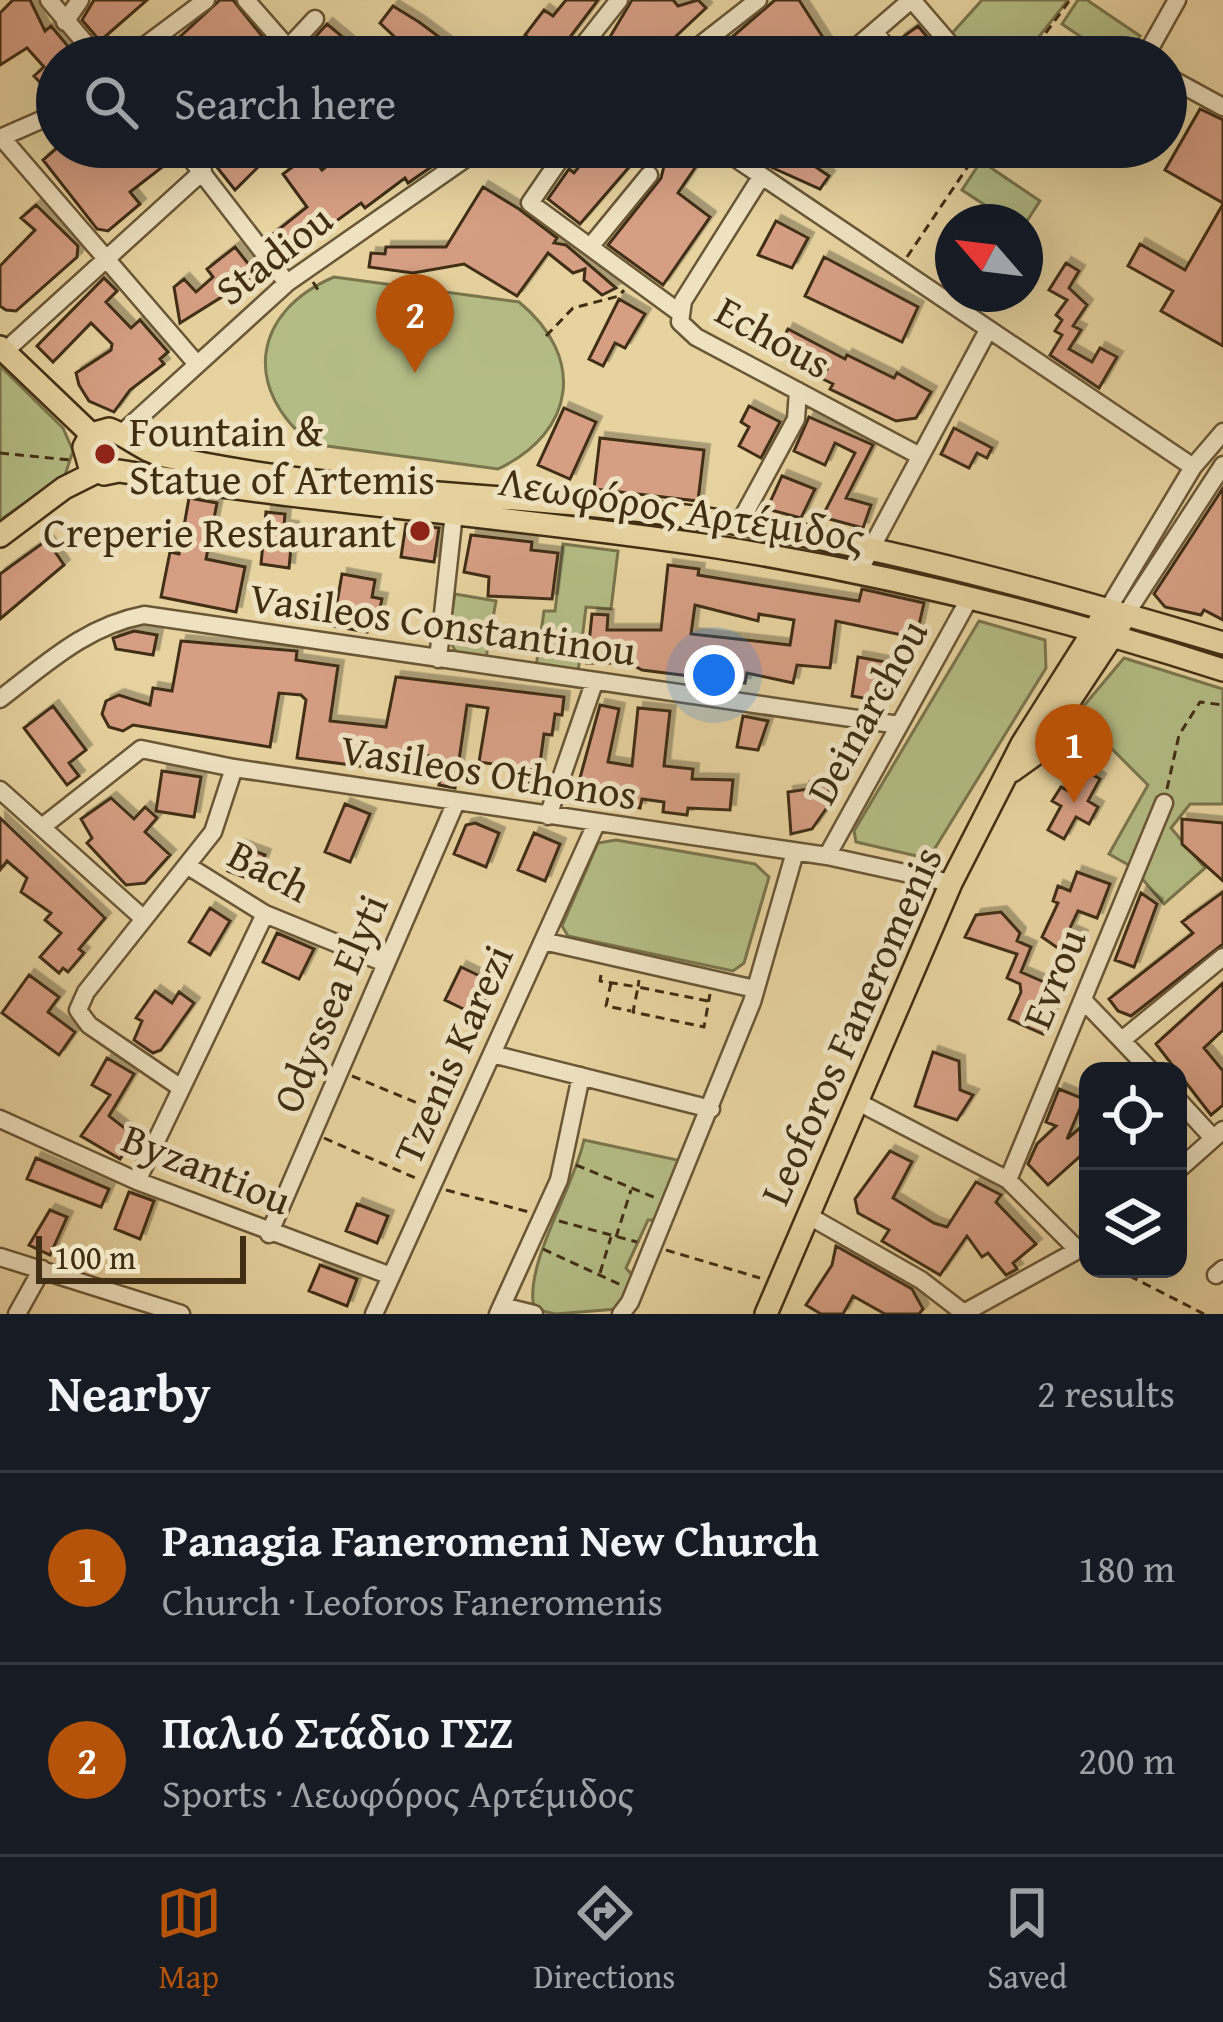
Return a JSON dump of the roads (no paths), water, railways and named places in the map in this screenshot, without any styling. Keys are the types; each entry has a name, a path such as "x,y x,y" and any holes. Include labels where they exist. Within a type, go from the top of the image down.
{"main road":[{"path":"3,349 92,434"},
{"path":"0,536 94,466 127,462 124,438 103,429 92,434 84,447 94,466"},
{"name":"Λεωφόρος Αρτέμιδος","path":"124,438 167,457 858,573 1104,632 1223,670"},
{"name":"Λεωφόρος Αρτέμιδος","path":"94,466 455,504 740,524 869,548 1223,643"},
{"name":"Leoforos Faneromenis","path":"766,1314 951,883 1022,744 1117,611"}],"street":[{"path":"50,0 77,36"},
{"path":"64,22 80,0"},
{"path":"158,36 206,0"},
{"path":"246,0 278,36"},
{"path":"591,36 619,0"},
{"path":"712,36 758,0"},
{"path":"869,36 911,0 943,36"},
{"path":"1157,36 1177,0"},
{"path":"300,36 316,19"},
{"path":"875,31 878,36"},
{"path":"1187,87 1223,107"},
{"path":"36,122 1,138 196,363"},
{"name":"Stadiou","path":"124,438 196,363 287,283 452,168"},
{"path":"552,168 530,203 680,313"},
{"path":"748,168 1193,467"},
{"path":"3,349 108,260 203,170 287,283"},
{"path":"590,247 650,175"},
{"name":"Echous","path":"761,177 680,313 686,330 920,456"},
{"path":"858,573 987,332"},
{"path":"740,524 796,419 798,391"},
{"name":"Leoforos Faneromenis","path":"1117,611 1193,467 1223,432"},
{"name":"Leoforos Faneromenis","path":"1117,611 1223,465"},
{"path":"438,659 455,504"},
{"name":"Deinarchou","path":"827,856 968,601"},
{"name":"Vasileos Constantinou","path":"0,700 82,637 111,621 145,615 899,725"},
{"path":"548,816 593,683"},
{"name":"Vasileos Othonos","path":"42,827 141,749 234,768 827,856 951,883"},
{"path":"181,1088 89,1025 79,1010 86,992 188,866 218,821 234,768"},
{"path":"0,790 144,919"},
{"name":"Odyssea Elyti","path":"269,1234 456,802"},
{"name":"Evrou","path":"1009,1180 1164,803"},
{"name":"Tzenis Karezi","path":"374,1314 596,824"},
{"path":"621,1314 635,1291 647,1245 671,1205 712,1109 755,989 795,852"},
{"name":"Bach","path":"188,866 265,914 386,963"},
{"path":"137,1181 265,914"},
{"path":"543,940 755,989"},
{"path":"1122,1040 1223,957"},
{"path":"1083,1000 1143,1062"},
{"path":"492,1054 712,1109"},
{"path":"534,1314 500,1310 530,1243 550,1218 581,1076"},
{"path":"857,1102 1009,1180 1079,1243"},
{"path":"1187,1108 1218,1134 1187,1162"},
{"name":"Byzantiou","path":"0,1119 137,1181 391,1276"},
{"path":"809,1216 921,1280 963,1314 1079,1249"},
{"path":"0,1257 151,1310 181,1314"},
{"path":"17,1314 42,1269"}],"place":[{"name":"Παλιό Στάδιο ΓΣΖ","path":"415,373"},
{"name":"Fountain & Statue of Artemis","path":"105,454"},
{"name":"Creperie Restaurant","path":"420,531"},
{"name":"Panagia Faneromeni New Church","path":"1074,803"}]}
